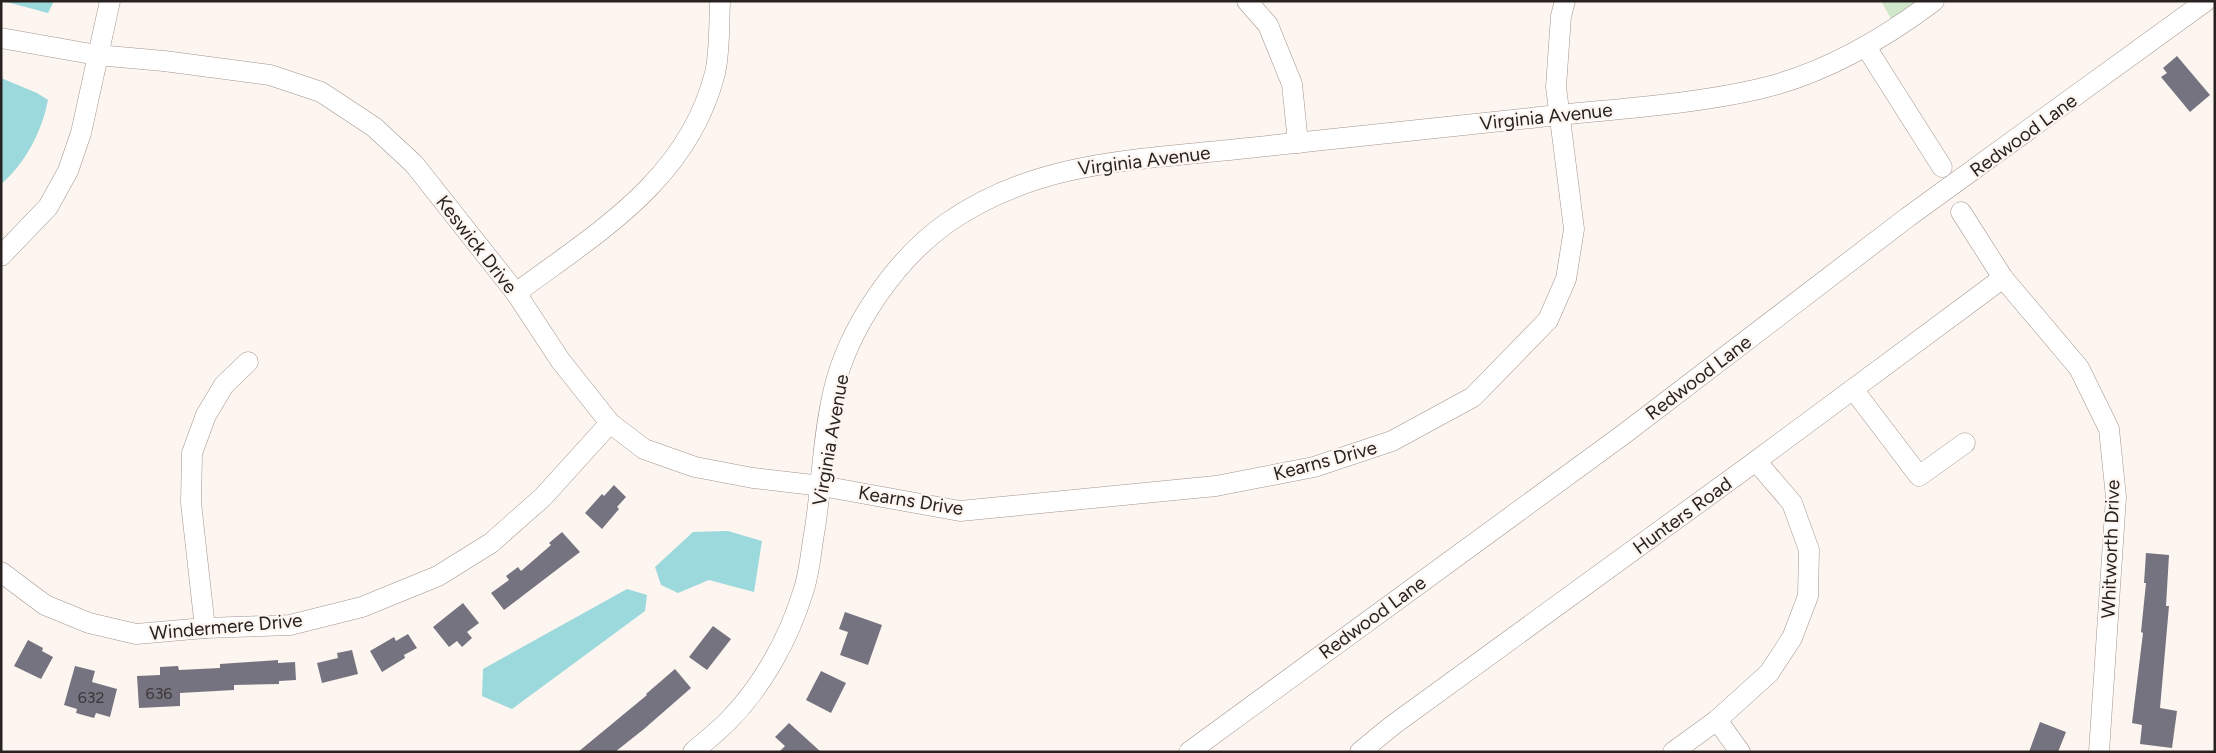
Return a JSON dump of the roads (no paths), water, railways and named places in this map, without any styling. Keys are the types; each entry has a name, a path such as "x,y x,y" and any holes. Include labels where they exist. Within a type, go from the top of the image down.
{"street":[{"path":"1,256 48,207 68,171 81,133 110,1"},
{"path":"516,293 629,209 669,166 700,119 715,72 720,1"},
{"path":"1246,1 1268,26 1292,84 1298,143"},
{"name":"Kearns Drive","path":"822,486 960,511 1216,486 1314,468 1392,441 1473,397 1548,320 1566,279 1574,229 1556,87 1561,16 1565,1"},
{"name":"Virginia Avenue","path":"693,752 727,723 762,678 781,645 805,588 822,486 834,390 848,351 879,292 897,268 918,246 948,223 982,202 1033,179 1115,161 1559,115 1692,100 1758,89 1806,74 1866,47 1904,24 1934,1"},
{"name":"Redwood Lane","path":"1189,752 1624,434 1938,196 2206,1"},
{"name":"Keswick Drive","path":"1,38 97,55 164,60 270,75 321,92 374,126 414,164 516,293 560,360 610,423 644,448 695,467 753,478 822,486"},
{"path":"1866,47 1942,167"},
{"name":"Whitworth Drive","path":"1961,212 2003,278 2079,368 2109,429 2116,496 2099,752"},
{"name":"Hunters Road","path":"1360,752 1402,719 2003,278"},
{"path":"205,628 191,503 192,453 206,415 224,385 248,362"},
{"path":"1854,389 1919,476 1964,443"},
{"name":"Windermere Drive","path":"1,572 45,605 89,623 136,634 205,628 290,625 362,607 438,576 491,543 543,497 610,423"},
{"path":"1673,752 1716,720 1769,673 1792,638 1808,596 1809,550 1792,503 1756,461"},
{"path":"1716,720 1740,752"}],"water":[{"path":"3,1 54,1 48,13"},
{"path":"1,78 37,93 48,100 42,123 25,157 1,184"},
{"path":"728,531 762,541 754,592 709,580 678,593 661,585 655,567 693,532"},
{"path":"627,589 647,595 645,611 512,709 482,696 483,669"}]}
